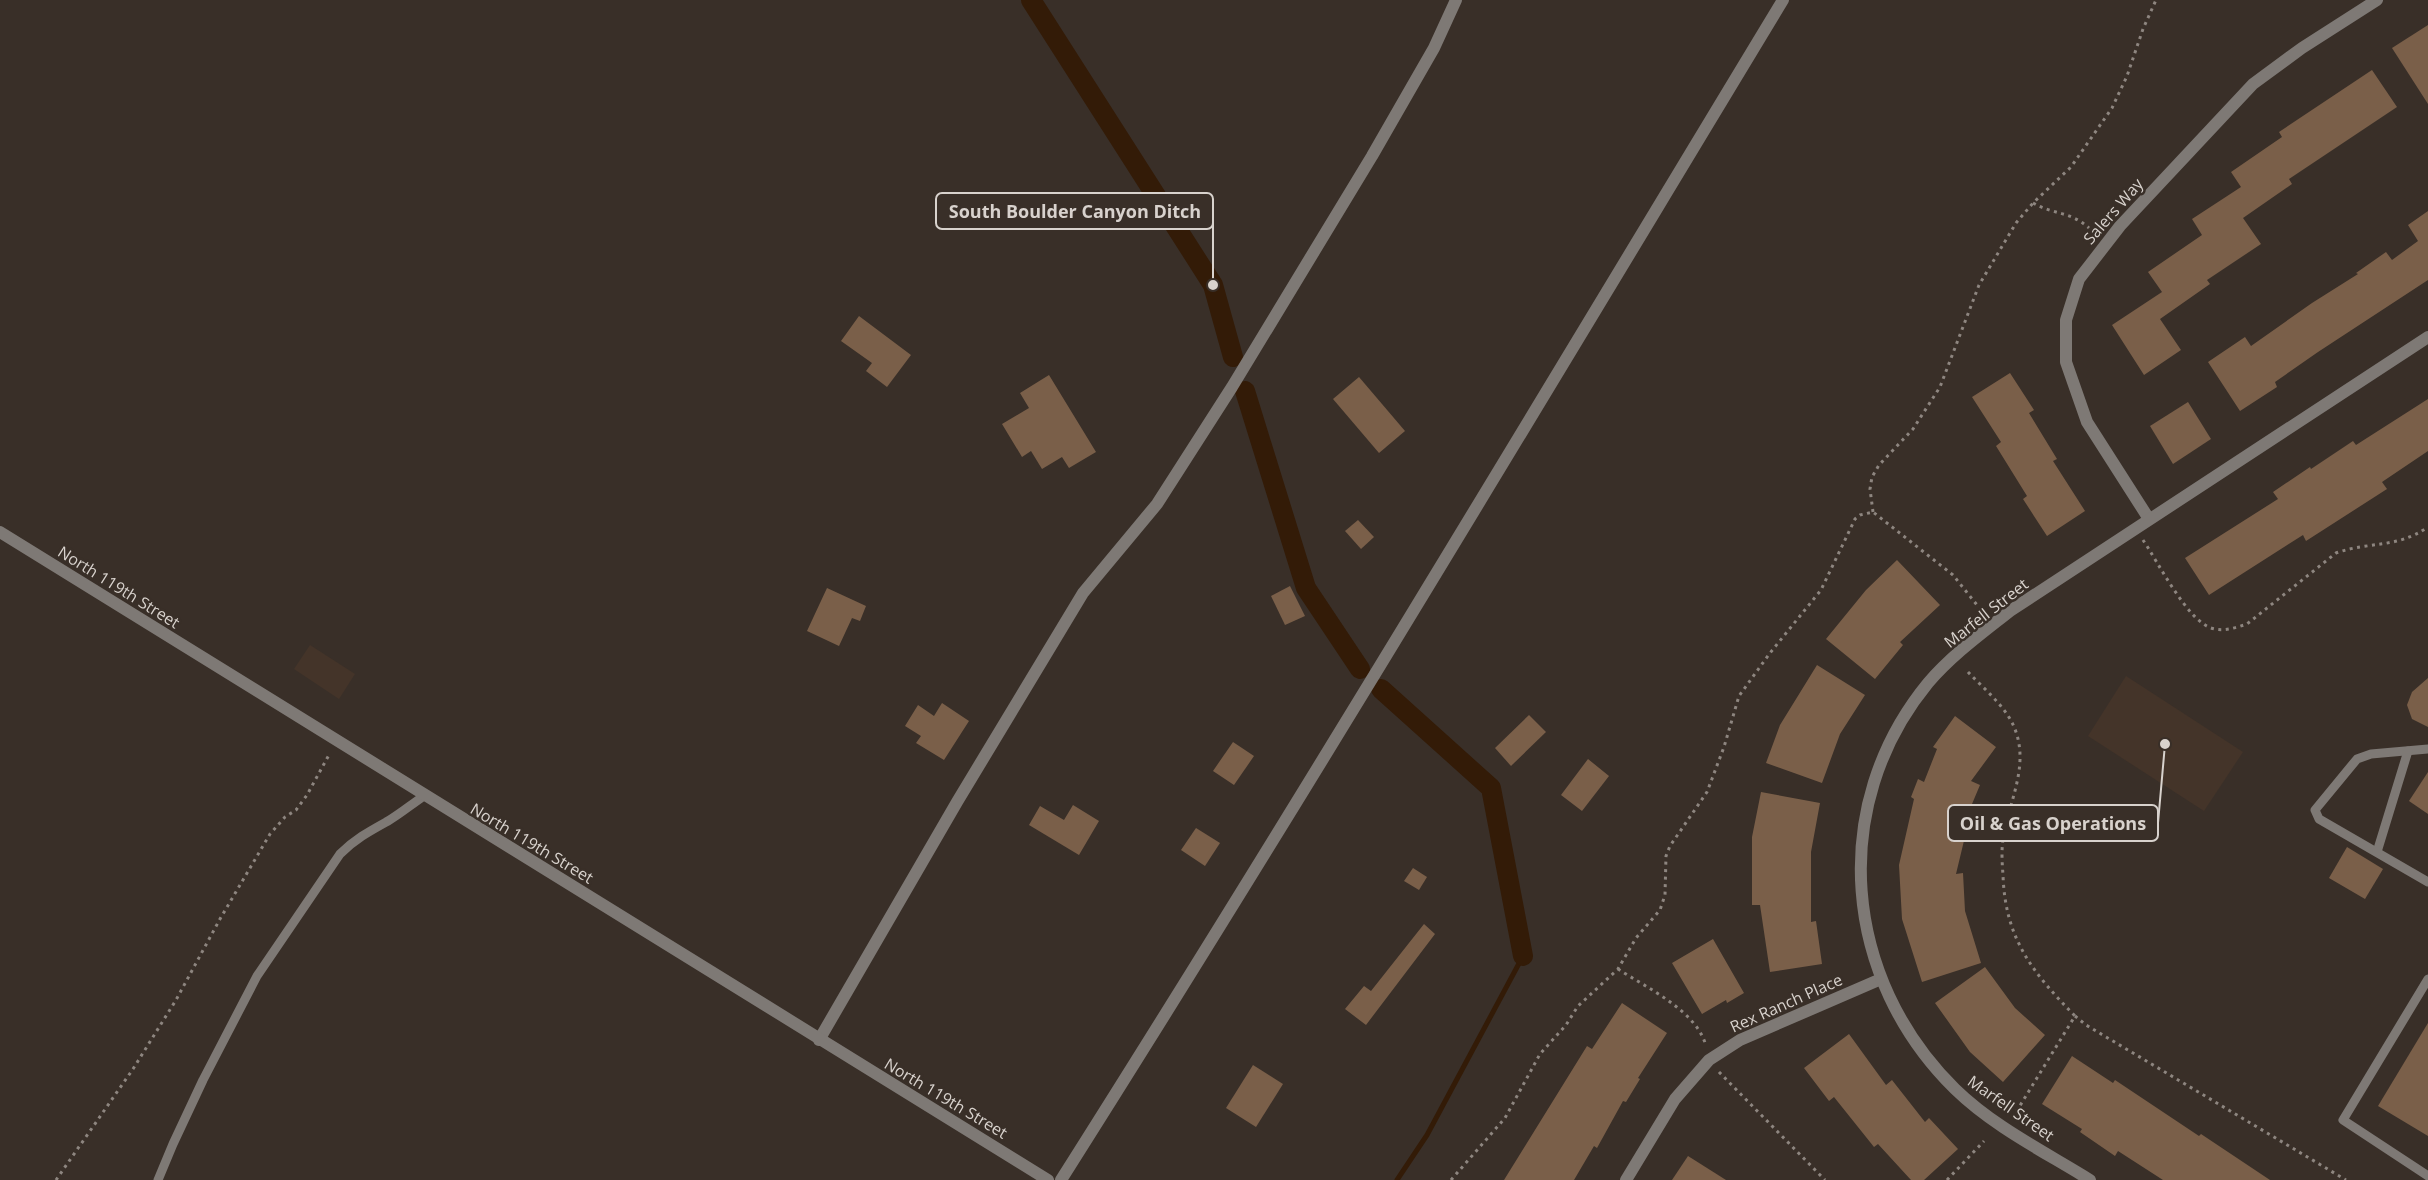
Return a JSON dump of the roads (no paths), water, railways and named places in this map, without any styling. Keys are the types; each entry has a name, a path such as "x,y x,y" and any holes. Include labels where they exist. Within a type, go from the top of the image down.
{"street":[{"path":"819,1040 957,802 1083,593 1157,504 1232,387 1378,147 1434,48 1456,0"},
{"path":"1061,1180 1178,996 1258,862 1387,655 1782,0"},
{"name":"Salers Way","path":"2149,519 2087,422 2066,362 2066,320 2079,279 2120,226 2253,84 2302,48 2377,0"},
{"name":"Marfell Street","path":"2090,1180 2007,1128 1955,1089 1912,1039 1881,980 1871,951 1860,889 1861,842 1869,799 1882,757 1904,718 1929,683 1965,646 2010,611 2428,337"},
{"name":"North 119th Street","path":"0,532 1048,1180"},
{"name":"Rex Ranch Place","path":"1626,1180 1676,1099 1709,1060 1740,1040 1881,980"}],"lane":[{"path":"2428,749 2371,754 2357,759 2315,810 2319,819 2428,882"},
{"path":"2377,852 2408,751"},
{"path":"158,1180 203,1080 257,976 340,854 367,831 389,820 424,796"},
{"path":"2428,979 2343,1120 2428,1176"}],"waterway":[{"path":"1031,0 1213,285 1233,357"},
{"path":"1245,391 1306,588 1360,669"},
{"path":"1381,689 1491,788 1523,956"},
{"path":"1397,1180 1427,1135 1523,956"}],"place":[{"name":"South Boulder Canyon Ditch","path":"1213,285"},
{"name":"Oil & Gas Operations","path":"2165,744"}]}
